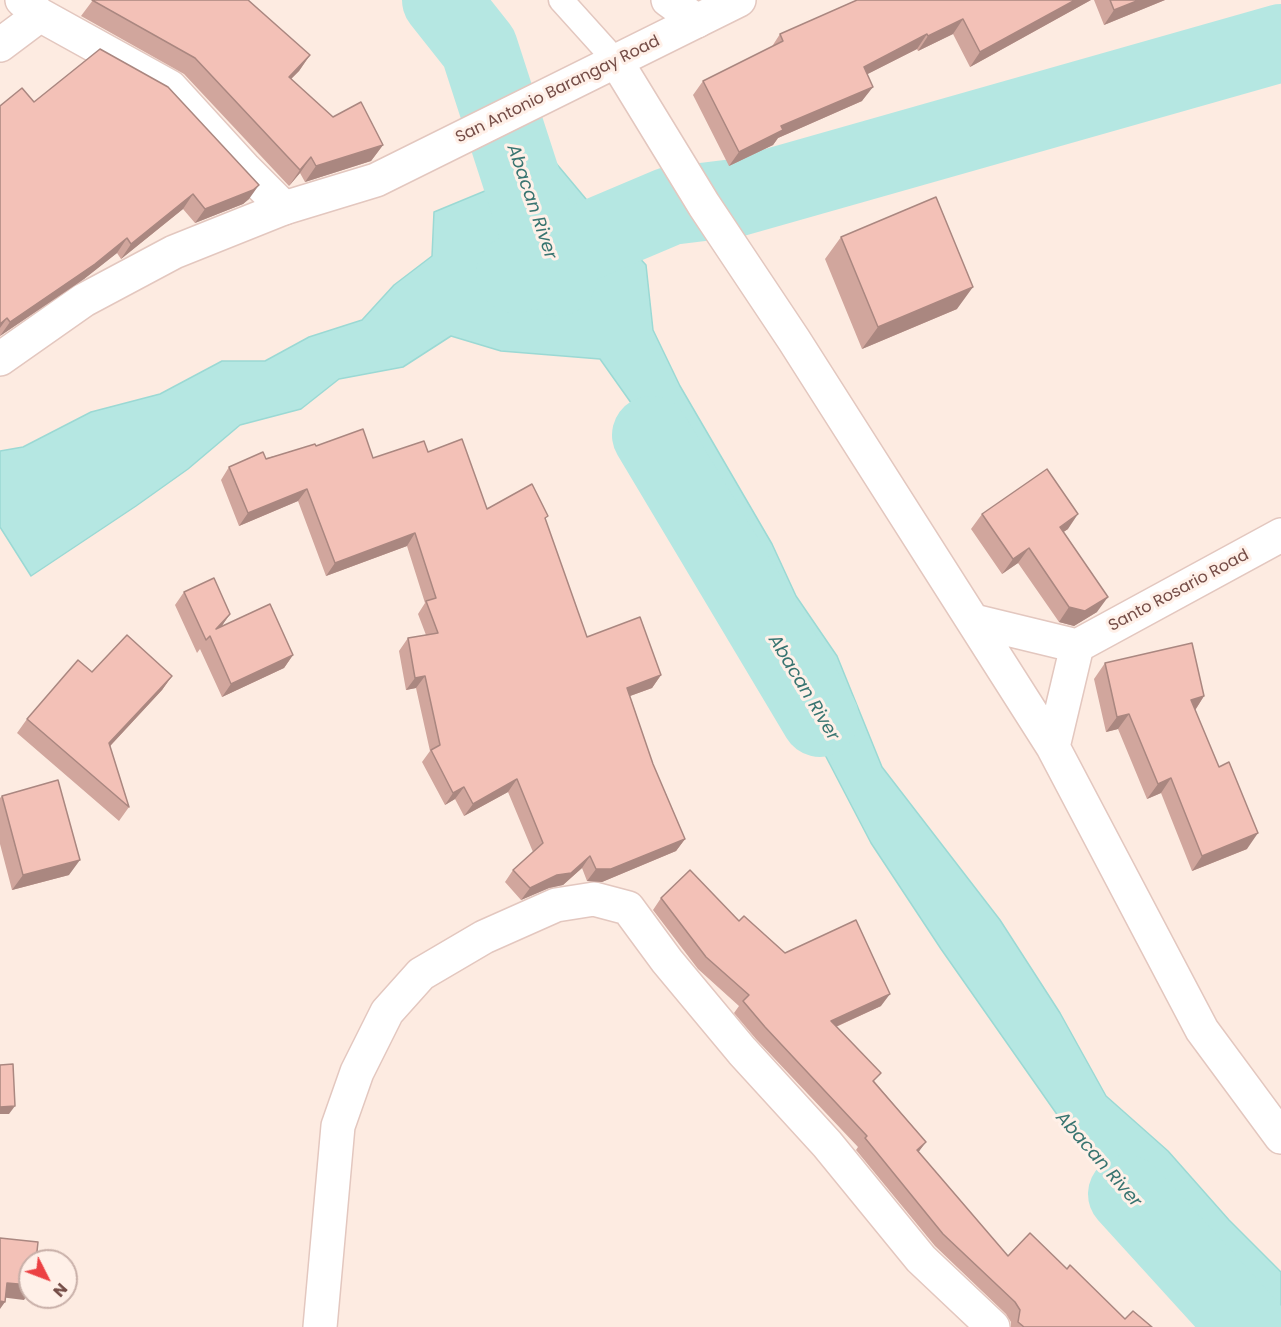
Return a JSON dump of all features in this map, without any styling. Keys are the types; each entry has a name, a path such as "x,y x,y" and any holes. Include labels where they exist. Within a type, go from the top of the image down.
{"street":[{"path":"668,0 697,21"},
{"name":"San Antonio Barangay Road","path":"0,359 84,300 174,252 284,208 376,180 739,0"},
{"path":"0,45 31,8 170,87 284,208"},
{"path":"604,66 704,205 794,340 974,621 1053,747 1202,1030 1281,1137"},
{"name":"Santo Rosario Road","path":"1077,646 1281,535"},
{"path":"974,621 1077,646 1053,747"},
{"path":"320,1327 339,1126 357,1072 387,1012 421,974 484,937 556,905 594,899 628,908 667,961 742,1051 827,1144 921,1258 993,1327"}],"lane":[{"path":"561,0 604,66"}],"water":[{"path":"555,162 646,265 653,330 680,386 772,544 796,596 837,656 882,767 1000,920 1060,1013 1106,1096 1168,1151 1229,1220 1281,1272 1281,1327 1251,1327 1070,1133 941,949 871,843 823,751 739,570 671,484 634,407 600,359 501,351 451,336 403,367 339,379 301,409 240,425 188,469 31,576 0,527 0,451 23,447 91,412 160,394 222,361 265,361 309,337 362,320 394,285 432,256 434,212"}],"building":[{"path":"92,0 248,0 310,55 289,77 333,117 361,102 383,145 316,166 311,157 300,170 195,58"},
{"path":"857,0 1075,0 980,52 963,19 928,36 927,34 864,67 873,87 781,126 783,130 739,152 703,81 783,41 780,34"},
{"path":"1110,0 1139,0 1114,10"},
{"path":"100,49 168,87 259,185 253,190 205,209 193,194 131,244 127,238 95,264 10,322 7,318 0,324 0,106 22,88 34,102"},
{"path":"936,197 973,287 878,327 841,237"},
{"path":"363,429 373,458 424,441 428,452 462,439 487,509 532,484 548,516 545,518 587,637 640,617 661,675 627,688 653,764 685,839 611,869 596,869 590,856 571,873 557,875 530,888 513,870 543,843 517,779 473,804 464,787 453,793 431,750 440,745 425,676 415,678 408,638 438,633 426,601 436,598 415,533 335,563 307,489 248,513 229,467 263,452 266,459 315,444 316,446"},
{"path":"1047,469 1078,514 1060,527 1108,597 1085,611 1069,607 1029,548 1013,559 982,514"},
{"path":"214,578 230,614 216,629 270,604 293,655 231,684 210,636 206,640 184,592"},
{"path":"127,635 172,676 109,743 129,807 27,719 78,660 92,672"},
{"path":"1192,643 1204,696 1191,700 1219,767 1229,762 1258,833 1202,856 1171,778 1158,784 1129,714 1117,717 1105,663"},
{"path":"58,780 80,860 23,875 2,796"},
{"path":"690,870 739,921 744,916 785,953 856,920 890,994 831,1021 881,1073 873,1081 926,1142 917,1150 1008,1256 1030,1233 1067,1269 1070,1265 1125,1319 1133,1311 1152,1327 1024,1327 1018,1322 1020,1310 1015,1302 943,1234 865,1138 867,1136 743,1001 749,995 706,957 661,898"},
{"path":"13,1064 15,1106 0,1107 0,1065"},
{"path":"0,1238 38,1242 37,1249 18,1249 18,1284 7,1283 5,1302 0,1301"}],"waterway":[{"name":"Abacan River","path":"441,0 479,48 547,258 558,277"},
{"path":"515,274 670,206 735,198 1281,43"},
{"name":"Abacan River","path":"651,435 820,718"},
{"name":"Abacan River","path":"1127,1194 1248,1327"}]}
